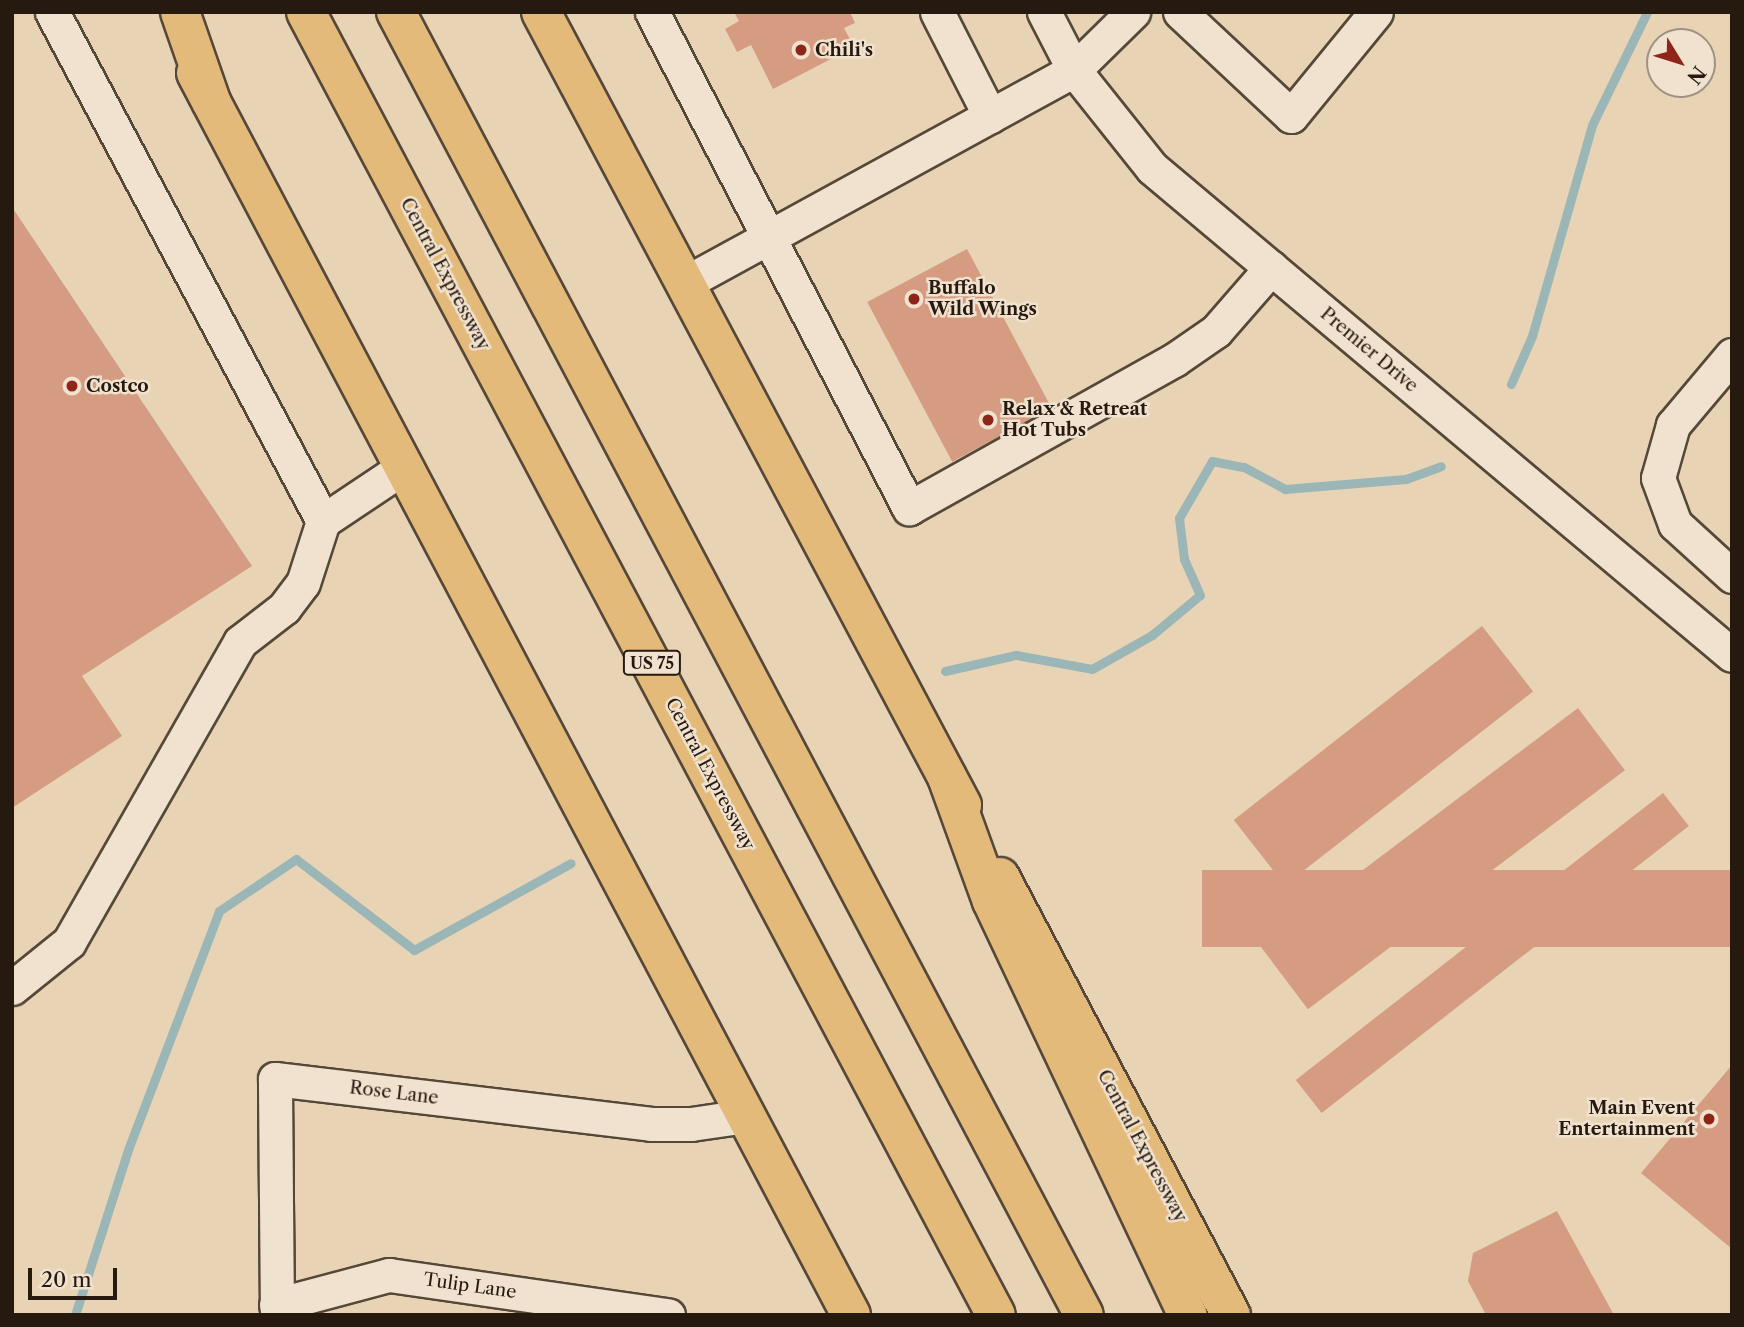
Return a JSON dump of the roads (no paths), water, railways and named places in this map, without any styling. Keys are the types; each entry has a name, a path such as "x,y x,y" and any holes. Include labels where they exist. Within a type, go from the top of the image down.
{"main road":[{"path":"164,12 851,1315"},
{"path":"180,12 211,100"},
{"name":"Central Expressway","path":"306,12 996,1315"},
{"path":"396,12 1084,1315"},
{"name":"Central Expressway","path":"541,12 1231,1315"},
{"path":"947,777 992,901 1188,1315"}],"street":[{"path":"52,12 323,521"},
{"path":"652,12 909,508 1174,360 1216,331 1271,268"},
{"path":"937,12 990,116"},
{"name":"Premier Drive","path":"1044,12 1074,70 1152,168 1732,655"},
{"path":"685,283 1074,70 1133,12"},
{"path":"1180,12 1291,116 1376,12"},
{"path":"1732,355 1673,425 1658,478 1675,524 1732,576"},
{"path":"12,988 69,942 240,642 284,608 303,583 323,521 404,467"},
{"name":"Rose Lane","path":"276,1310 275,1079 651,1124 691,1124 746,1116"},
{"name":"Tulip Lane","path":"276,1310 389,1275 668,1315"}],"waterway":[{"path":"1511,384 1532,336 1592,125 1647,12"},
{"path":"945,671 1016,655 1092,669 1152,635 1200,595 1184,559 1179,518 1212,461 1244,467 1285,489 1406,479 1441,466"},
{"path":"75,1315 129,1147 219,911 296,859 414,950 571,863"}],"place":[{"name":"Chili's","path":"801,50"},
{"name":"Buffalo Wild Wings","path":"914,299"},
{"name":"Costco","path":"72,386"},
{"name":"Relax & Retreat Hot Tubs","path":"988,420"},
{"name":"Main Event Entertainment","path":"1709,1119"}]}
